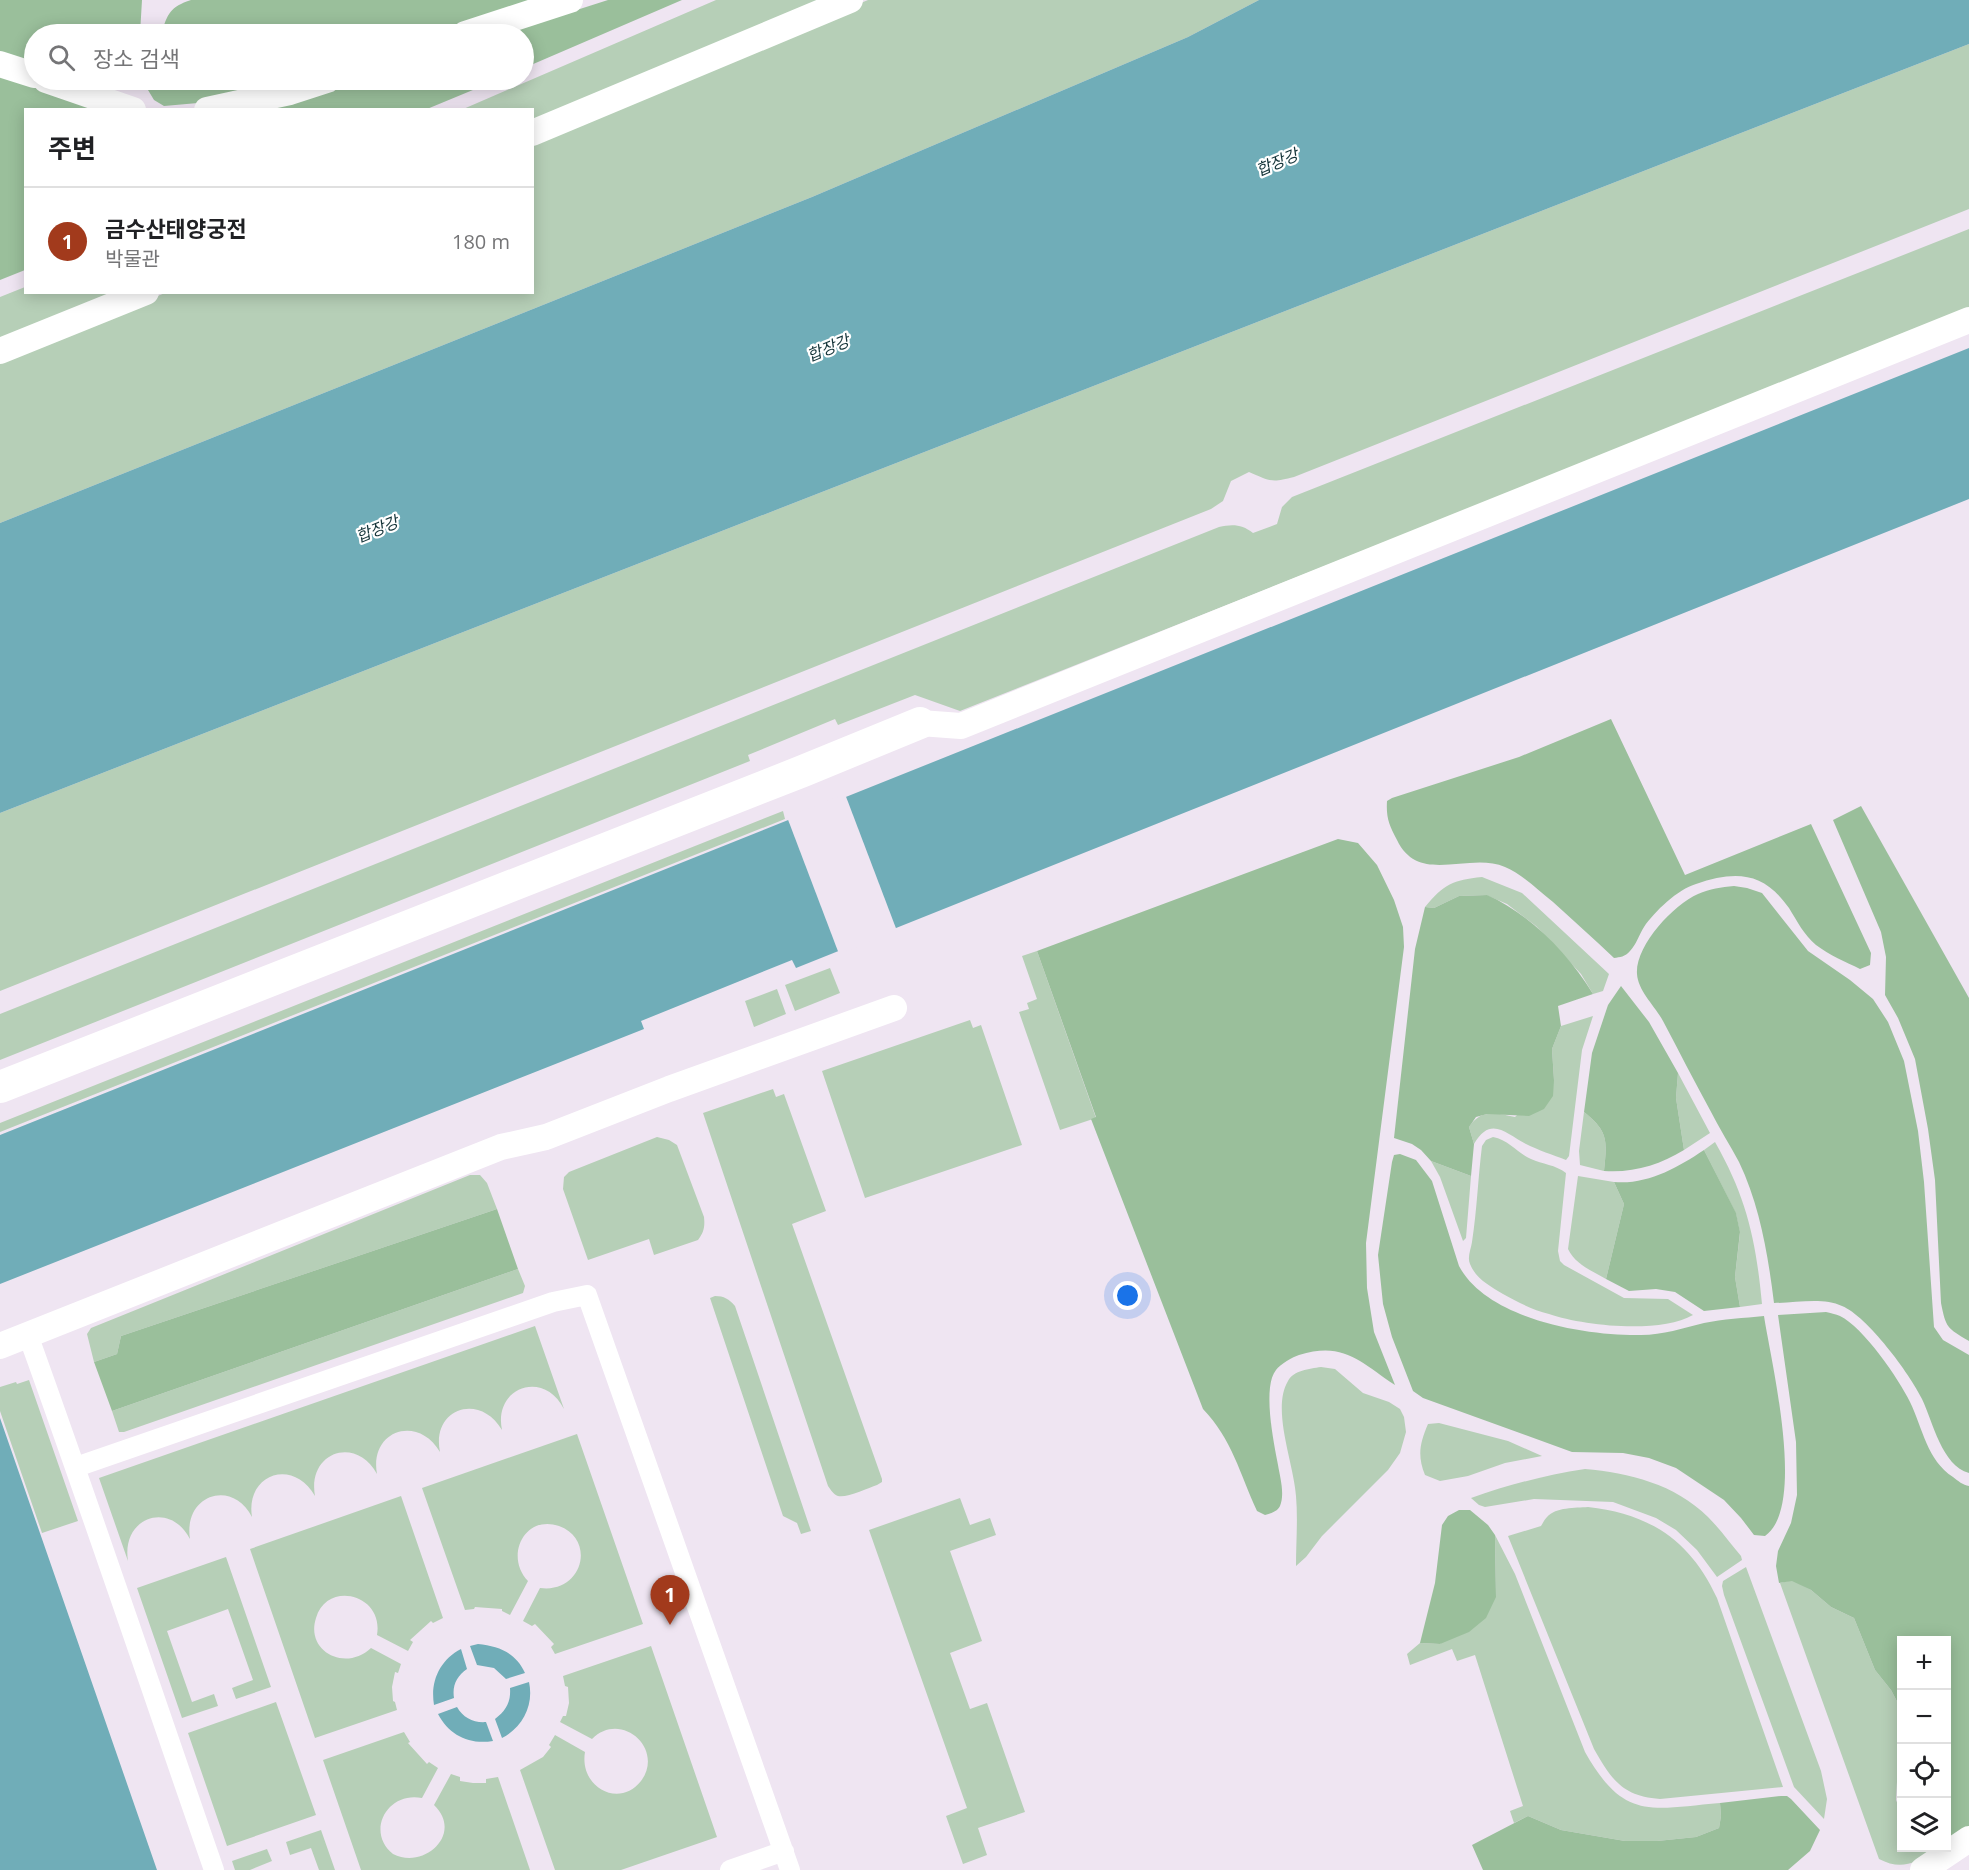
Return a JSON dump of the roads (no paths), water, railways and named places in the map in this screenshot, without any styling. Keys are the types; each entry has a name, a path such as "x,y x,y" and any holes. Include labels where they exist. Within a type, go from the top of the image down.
{"street":[{"path":"496,24 570,0"},
{"path":"534,132 850,0"},
{"path":"0,64 24,72"},
{"path":"75,90 127,108"},
{"path":"216,108 296,90"},
{"path":"0,351 141,294"},
{"path":"0,1087 920,723 961,726 1969,320"},
{"path":"0,1346 501,1147 546,1137 669,1089 894,1008"},
{"path":"76,1467 553,1302 587,1295 790,1870"},
{"path":"28,1335 76,1467 214,1870"},
{"path":"1923,1870 1969,1839"},
{"path":"730,1870 784,1851"}],"water":[{"name":"합장강","path":"1259,0 1969,0 1969,44 0,813 0,523 812,197 1188,37"},
{"path":"1969,348 1969,499 796,968 792,960 641,1021 644,1029 0,1284 0,1135"},
{"path":"0,1418 157,1870 0,1870"},
{"path":"478,1644 506,1652 517,1660 525,1673 506,1679 494,1668 477,1665 470,1646"},
{"path":"461,1649 467,1669 456,1681 454,1698 434,1705 433,1696 438,1672 447,1659"},
{"path":"529,1682 530,1699 525,1714 516,1728 502,1738 495,1719 507,1706 510,1688"},
{"path":"457,1707 469,1719 486,1722 493,1741 468,1740 448,1728 438,1714"}],"place":[{"name":"금수산태양궁전","path":"670,1625"}]}
